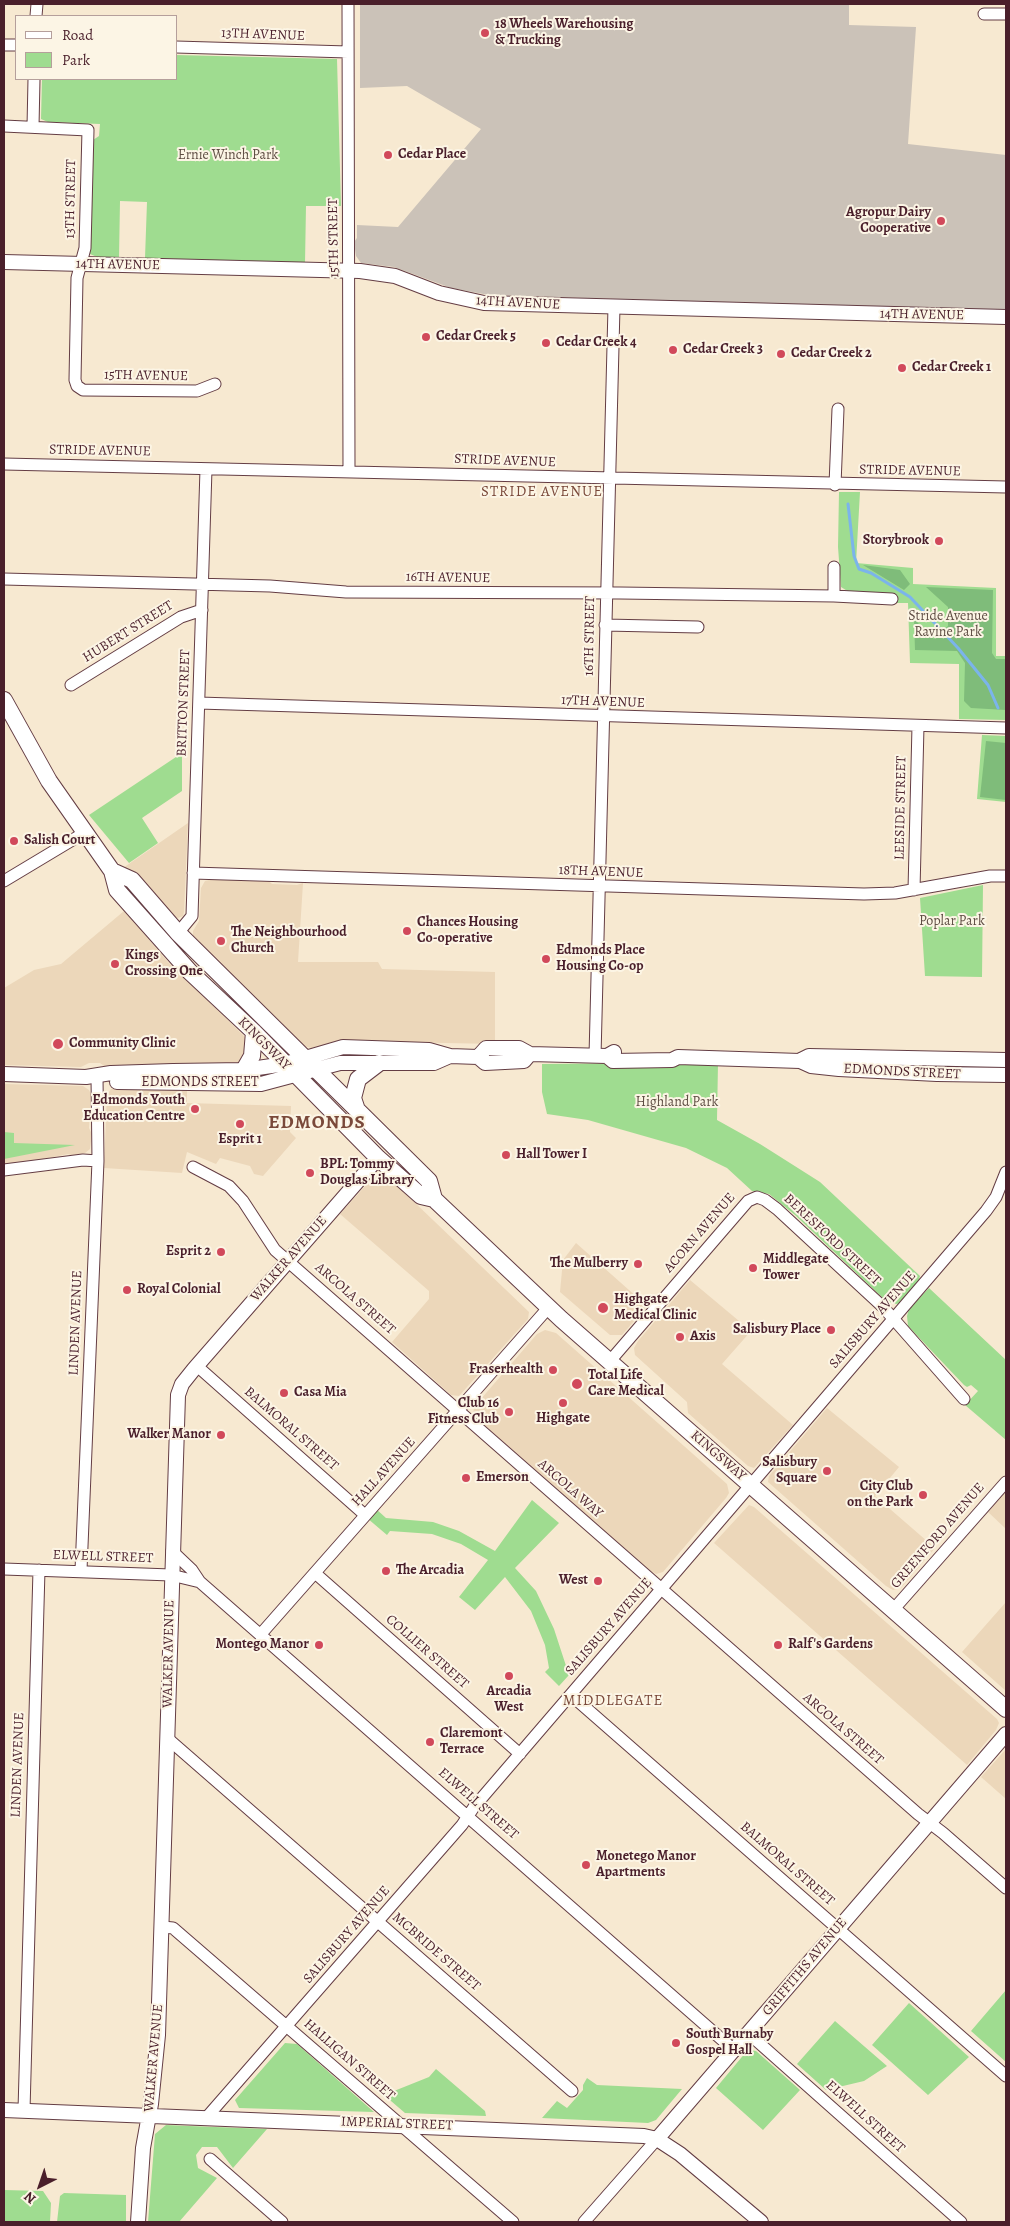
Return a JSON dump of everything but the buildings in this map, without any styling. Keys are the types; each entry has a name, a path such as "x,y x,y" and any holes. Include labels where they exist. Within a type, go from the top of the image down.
{"main road":[{"name":"KINGSWAY","path":"4,700 35,759 84,833 112,871 117,890 162,943 254,1032 378,1158 421,1196 434,1199 549,1307 1006,1709"},
{"name":"KINGSWAY","path":"112,871 132,880 178,933 429,1181 434,1199"},
{"path":"244,1070 252,1056 254,1032"},
{"path":"356,1110 353,1098 358,1078 379,1063"}],"street":[{"name":"15TH STREET","path":"348,4 349,472"},
{"path":"984,14 1006,14"},
{"name":"13TH AVENUE","path":"178,47 348,52"},
{"path":"4,126 33,127 34,80"},
{"name":"13TH STREET","path":"33,127 88,130 85,248 77,278 75,380 77,386"},
{"name":"14TH AVENUE","path":"4,262 349,270 394,276 439,293 484,303 1006,318"},
{"name":"16TH STREET","path":"601,1056 600,887 608,479 614,307"},
{"name":"15TH AVENUE","path":"77,386 83,390 197,391 215,384"},
{"path":"835,485 838,409"},
{"name":"STRIDE AVENUE","path":"4,464 835,485 1006,487"},
{"name":"BRITTON STREET","path":"178,933 192,916 206,469"},
{"path":"834,567 834,596"},
{"name":"16TH AVENUE","path":"4,579 270,586 346,592 834,596 892,599"},
{"name":"HUBERT STREET","path":"71,685 181,616 202,610"},
{"path":"605,625 698,627"},
{"name":"17TH AVENUE","path":"199,703 1006,728"},
{"name":"LEESIDE STREET","path":"914,890 918,726"},
{"path":"4,881 84,833"},
{"name":"18TH AVENUE","path":"192,873 864,894 914,890 990,876 1006,876"},
{"name":"EDMONDS STREET","path":"4,1074 97,1077 112,1082 261,1084 290,1069 310,1063 343,1047 358,1047 429,1050 450,1056 478,1057 486,1048 519,1048 530,1054 601,1056 613,1061 672,1060 678,1057 800,1061 810,1066 839,1069 1006,1075"},
{"name":"EDMONDS STREET","path":"310,1063 434,1063 450,1056"},
{"name":"EDMONDS STREET","path":"800,1061 809,1056 1006,1060"},
{"name":"EDMONDS STREET","path":"97,1077 111,1073 290,1069"},
{"name":"LINDEN AVENUE","path":"81,1570 98,1161 97,1077"},
{"name":"WALKER AVENUE","path":"138,2222 143,2148 149,2115 158,2034 163,1927 177,1402 182,1384 378,1158"},
{"path":"4,1170 83,1160 98,1161"},
{"name":"ARCOLA STREET","path":"193,1167 229,1186 243,1202 275,1250 459,1411"},
{"name":"SALISBURY AVENUE","path":"206,2118 462,1825 467,1815 986,1212 1003,1188 1006,1172"},
{"name":"BERESFORD STREET","path":"757,1197 768,1202 883,1307 964,1399"},
{"name":"ACORN AVENUE","path":"610,1361 748,1201 757,1197"},
{"name":"HALL AVENUE","path":"260,1635 549,1307"},
{"name":"BALMORAL STREET","path":"197,1366 365,1515"},
{"name":"ARCOLA WAY","path":"459,1411 662,1590"},
{"name":"GREENFORD AVENUE","path":"893,1610 1006,1482"},
{"name":"ELWELL STREET","path":"172,1551 192,1570 200,1582 734,2050"},
{"name":"ELWELL STREET","path":"4,1569 81,1570 171,1575 200,1582"},
{"name":"LINDEN AVENUE","path":"24,2110 39,1570"},
{"name":"COLLIER STREET","path":"315,1573 520,1754"},
{"name":"ARCOLA STREET","path":"662,1590 1006,1888"},
{"name":"BALMORAL STREET","path":"571,1695 1006,2076"},
{"name":"GRIFFITHS AVENUE","path":"584,2222 749,2034 1006,1734"},
{"name":"MCBRIDE STREET","path":"167,1738 572,2091"},
{"name":"HALLIGAN STREET","path":"163,1927 173,1928 513,2222"},
{"name":"ELWELL STREET","path":"749,2034 961,2222"},
{"name":"IMPERIAL STREET","path":"4,2110 626,2134 657,2139 688,2159 761,2222"},
{"path":"210,2160 282,2222"}],"shaded area":[{"path":"360,4 849,4 849,25 916,27 908,144 1006,155 1006,310 963,309 956,311 934,308 928,311 923,308 791,304 786,307 780,304 755,303 749,306 744,303 489,295 451,288 394,267 361,263 356,256 354,242 357,238 357,225 398,227 481,129 407,86 360,88"},
{"path":"188,823 184,912 183,916 178,918 174,917 123,868"},
{"path":"213,879 269,881 272,884 297,885 303,883 298,962 378,962 382,969 495,972 495,1044 345,1041 311,1048 303,1046 193,937 193,931 199,921 201,888 205,881"},
{"path":"124,911 169,963 246,1038 250,1047 240,1064 107,1068 100,1063 89,1063 81,1067 4,1065 4,988 34,970 61,964"},
{"path":"4,1084 83,1086 89,1090 91,1094 89,1128 92,1134 90,1149 85,1153 73,1156 68,1154 19,1164 4,1164"},
{"path":"111,1089 187,1090 187,1103 291,1106 290,1132 296,1138 263,1176 254,1174 250,1166 220,1158 216,1164 187,1152 182,1173 104,1168 107,1095"},
{"path":"377,1173 386,1175 529,1312 528,1319 459,1396 451,1395 392,1342 429,1299 429,1291 340,1214"},
{"path":"576,1243 647,1306 622,1335 610,1335 560,1292 563,1260"},
{"path":"690,1280 751,1331 722,1364 793,1425 754,1468 748,1466 688,1413 687,1402 635,1355 634,1348 638,1341"},
{"path":"545,1330 556,1333 727,1484 729,1493 726,1498 663,1572 656,1574 650,1571 473,1415 474,1407 537,1334"},
{"path":"827,1408 899,1467 875,1496 935,1548 901,1588 893,1590 886,1586 768,1482 769,1476"},
{"path":"1006,1491 1006,1529 988,1512"},
{"path":"749,1505 754,1507 997,1719 999,1723 996,1730 967,1765 714,1543"},
{"path":"1006,1602 1006,1691 962,1652"},
{"path":"1006,1749 1006,1799 981,1777"}],"green space":[{"name":"Ernie Winch Park","path":"178,55 337,59 341,206 306,206 305,263 145,258 147,202 120,201 119,258 97,257 90,254 93,140 99,136 100,124 48,122 41,119 42,80 178,80"},
{"name":"Stride Avenue Ravine Park","path":"839,492 860,492 856,563 913,568 913,584 996,588 996,656 1006,656 1006,720 959,719 959,664 910,663 908,603 892,603 849,592 841,587 838,547"},
{"path":"863,565 900,570 910,584 904,590"},
{"path":"926,587 993,590 992,653 996,659 1006,659 1006,710 971,708 964,701 965,663 957,651 915,650 914,619 934,639 948,626 948,607"},
{"path":"982,735 1006,736 1006,802 977,799"},
{"path":"986,741 1006,743 1006,800 980,797"},
{"path":"182,753 182,791 142,818 158,843 129,863 89,815"},
{"name":"Poplar Park","path":"983,885 982,977 925,976 920,898"},
{"name":"Highland Park","path":"718,1063 717,1120 760,1144 820,1182 920,1276 918,1283 902,1301 897,1304 887,1302 795,1215 769,1194 752,1191 727,1168 686,1148 588,1120 547,1114 542,1092 542,1064"},
{"path":"4,1132 14,1133 14,1143 75,1145 4,1159"},
{"path":"929,1288 1006,1360 1006,1440 965,1405 978,1391 971,1385 967,1387 964,1385 908,1326 907,1316 909,1309"},
{"path":"532,1500 559,1523 515,1568 536,1591 554,1629 569,1675 559,1686 545,1672 549,1668 545,1645 531,1611 505,1577 475,1610 459,1597 488,1560 461,1544 432,1534 390,1531 387,1535 367,1518 375,1508 386,1518 433,1522 459,1531 495,1551"},
{"path":"1006,1990 1006,2062 971,2031"},
{"path":"909,2003 969,2057 928,2095 872,2045"},
{"path":"835,2021 887,2066 864,2081 826,2090 797,2064"},
{"path":"285,2043 297,2044 374,2112 239,2108 235,2100"},
{"path":"750,2050 756,2051 800,2090 763,2130 716,2088 746,2052"},
{"path":"436,2069 485,2111 486,2116 405,2113 384,2095 429,2077"},
{"path":"587,2078 597,2085 682,2089 656,2120 648,2123 542,2118 557,2101 567,2108 583,2090 583,2085"},
{"path":"166,2125 267,2129 233,2168 217,2147 202,2147 196,2155 198,2168 217,2178 179,2222 148,2222 155,2134"},
{"path":"4,2190 43,2191 51,2203 50,2222 4,2222"},
{"path":"64,2193 126,2195 126,2222 57,2222 60,2196"}],"waterway":[{"path":"848,504 854,556 859,569 871,573 910,597 958,648 988,685 998,708"}],"place":[{"name":"18 Wheels Warehousing & Trucking","path":"485,33"},
{"name":"Cedar Place","path":"388,155"},
{"name":"Agropur Dairy Cooperative","path":"941,221"},
{"name":"Cedar Creek 5","path":"426,337"},
{"name":"Cedar Creek 4","path":"546,343"},
{"name":"Cedar Creek 3","path":"673,350"},
{"name":"Cedar Creek 2","path":"781,354"},
{"name":"Cedar Creek 1","path":"902,368"},
{"name":"Storybrook","path":"939,541"},
{"name":"Salish Court","path":"14,841"},
{"name":"Chances Housing Co-operative","path":"407,931"},
{"name":"The Neighbourhood Church","path":"221,941"},
{"name":"Edmonds Place Housing Co-op","path":"546,959"},
{"name":"Kings Crossing One","path":"115,964"},
{"name":"Community Clinic","path":"58,1044"},
{"name":"Edmonds Youth Education Centre","path":"195,1109"},
{"name":"Esprit 1","path":"240,1124"},
{"name":"Hall Tower I","path":"506,1155"},
{"name":"BPL: Tommy Douglas Library","path":"310,1173"},
{"name":"Esprit 2","path":"221,1252"},
{"name":"The Mulberry","path":"638,1264"},
{"name":"Middlegate Tower","path":"753,1268"},
{"name":"Royal Colonial","path":"127,1290"},
{"name":"Highgate Medical Clinic","path":"603,1308"},
{"name":"Salisbury Place","path":"831,1330"},
{"name":"Axis","path":"680,1337"},
{"name":"Fraserhealth","path":"553,1370"},
{"name":"Total Life Care Medical","path":"577,1384"},
{"name":"Casa Mia","path":"284,1393"},
{"name":"Highgate","path":"563,1403"},
{"name":"Club 16 Fitness Club","path":"509,1412"},
{"name":"Walker Manor","path":"221,1435"},
{"name":"Salisbury Square","path":"827,1471"},
{"name":"Emerson","path":"466,1478"},
{"name":"City Club on the Park","path":"923,1495"},
{"name":"The Arcadia","path":"386,1571"},
{"name":"West","path":"598,1581"},
{"name":"Montego Manor","path":"319,1645"},
{"name":"Ralf's Gardens","path":"778,1645"},
{"name":"Arcadia West","path":"509,1676"},
{"name":"Claremont Terrace","path":"430,1742"},
{"name":"Monetego Manor Apartments","path":"586,1865"},
{"name":"South Burnaby Gospel Hall","path":"676,2043"}],"district":[{"name":"STRIDE AVENUE","path":"542,492"},
{"name":"EDMONDS","path":"317,1123"},
{"name":"MIDDLEGATE","path":"613,1701"}]}
